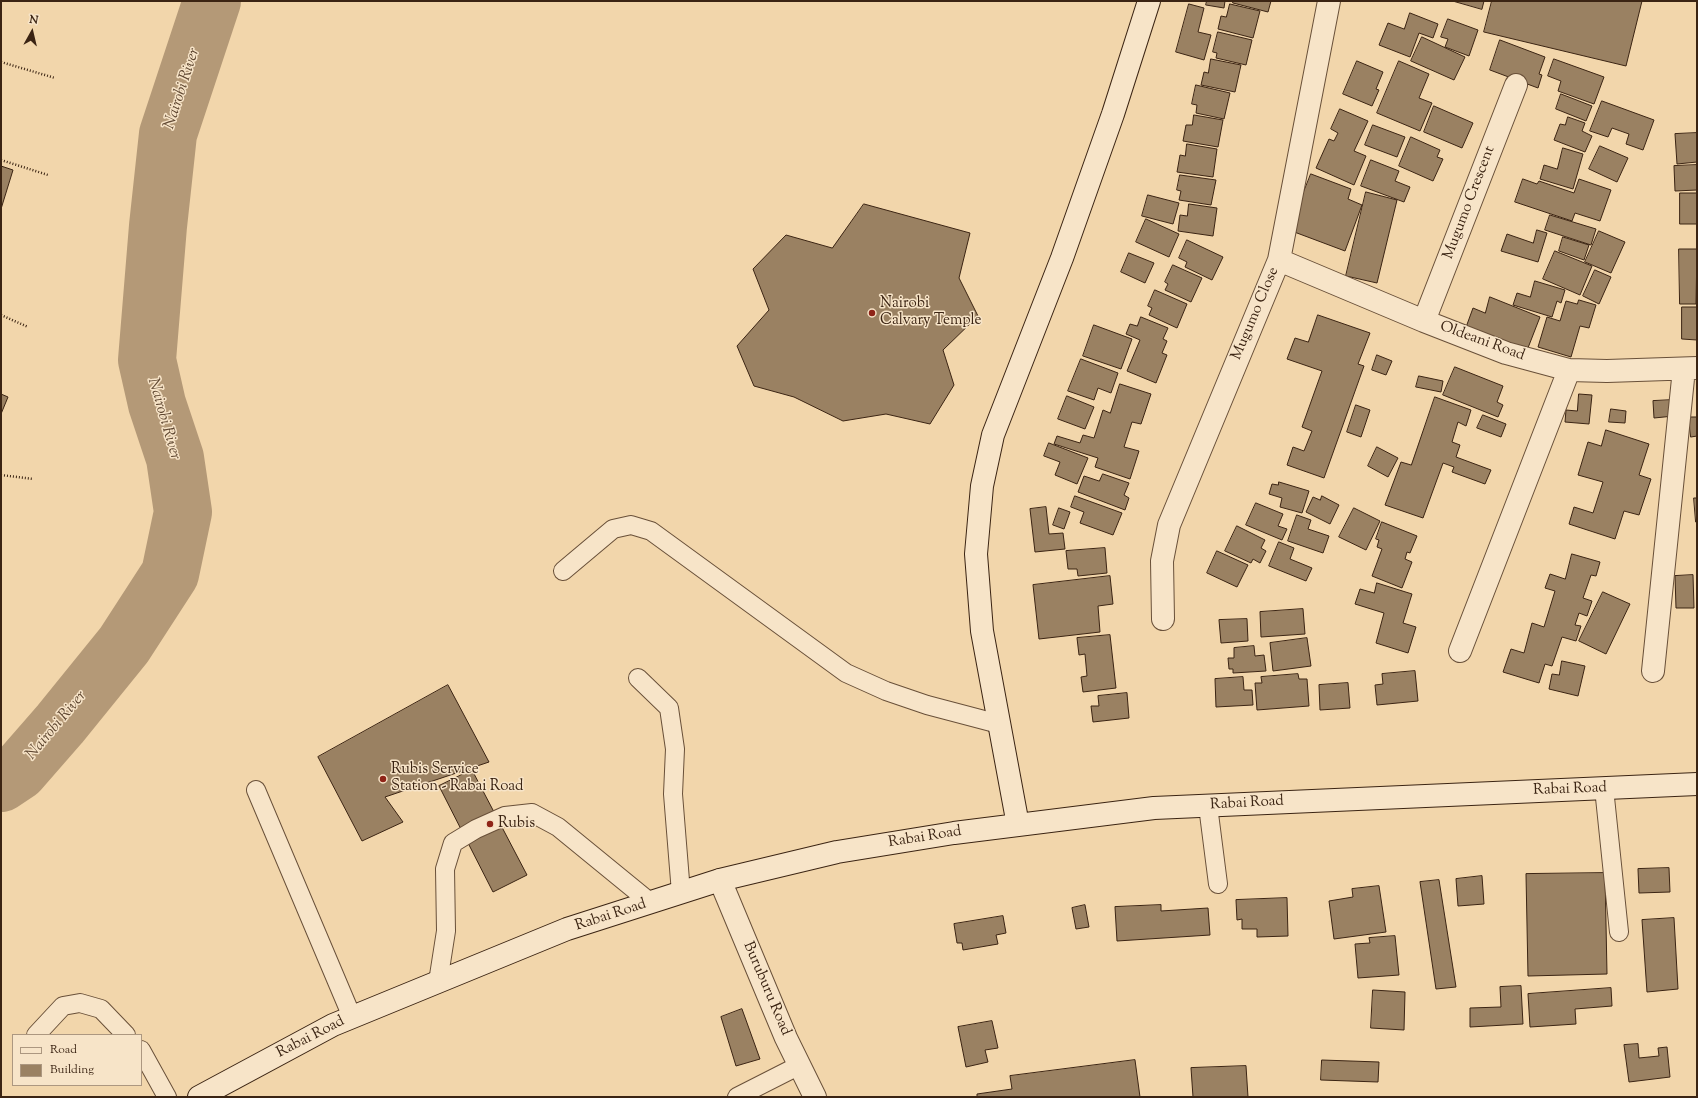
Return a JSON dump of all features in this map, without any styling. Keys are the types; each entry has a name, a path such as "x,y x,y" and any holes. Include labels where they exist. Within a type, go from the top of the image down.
{"street":[{"path":"1018,825 982,631 976,554 982,486 993,435 1062,258 1113,114 1149,1"},
{"name":"Mugumo Close","path":"1163,619 1162,561 1169,525 1279,260 1329,1"},
{"name":"Mugumo Crescent","path":"1424,321 1516,85"},
{"name":"Oldeani Road","path":"1279,260 1424,321 1506,353 1569,370 1607,371 1691,369"},
{"path":"1653,672 1691,369"},
{"path":"1460,651 1569,370"},
{"name":"Rabai Road","path":"199,1097 333,1025 567,929 720,880 837,852 1018,825 1154,808 1697,784"},
{"name":"Buruburu Road","path":"720,880 786,1038 815,1097"}],"lane":[{"path":"563,571 613,529 631,525 651,531 846,672 886,691 927,705 999,724"},
{"path":"638,678 669,708 675,749 674,794 681,893"},
{"path":"1604,788 1619,932"},
{"path":"256,790 352,1018"},
{"path":"1208,806 1218,884"},
{"path":"438,982 446,931 445,869 453,843 476,829 505,816 532,813 558,827 651,903"},
{"path":"37,1034 63,1006 80,1003 101,1009 125,1034"},
{"path":"142,1052 166,1097"},
{"path":"737,1097 800,1065"}],"path":[{"path":"1,62 55,78"},
{"path":"1,160 48,176"},
{"path":"1,315 28,327"},
{"path":"1,475 34,479"}],"building":[{"path":"1207,1 1225,1 1224,8 1206,5"},
{"path":"1233,1 1271,1 1268,12 1233,3"},
{"path":"1453,1 1484,1 1482,9"},
{"path":"1492,1 1642,1 1626,66 1484,32"},
{"path":"1189,4 1204,8 1198,32 1211,35 1204,60 1176,52"},
{"path":"1230,4 1260,11 1253,38 1218,29 1221,16 1226,17"},
{"path":"1410,13 1438,24 1433,38 1419,33 1410,57 1379,45 1388,23 1404,29"},
{"path":"1448,19 1478,30 1469,56 1445,47 1448,39 1441,37"},
{"path":"1218,32 1252,40 1246,65 1216,58 1217,53 1213,52"},
{"path":"1422,37 1465,57 1454,80 1411,61"},
{"path":"1500,40 1545,57 1539,74 1542,75 1538,88 1490,70"},
{"path":"1211,59 1241,65 1235,92 1201,85 1204,72 1208,73"},
{"path":"1554,59 1604,77 1594,104 1558,91 1561,81 1548,76"},
{"path":"1357,61 1383,72 1376,89 1379,90 1372,106 1343,94"},
{"path":"1399,61 1429,74 1419,98 1432,103 1420,131 1377,113"},
{"path":"1196,85 1230,93 1224,119 1196,113 1197,105 1192,104"},
{"path":"1561,94 1592,106 1586,121 1556,109"},
{"path":"1602,101 1654,120 1643,150 1626,144 1629,134 1612,128 1608,137 1590,131"},
{"path":"1434,106 1473,123 1462,148 1424,132"},
{"path":"1340,109 1368,121 1354,151 1366,156 1354,185 1316,168 1329,139 1334,141 1338,133 1331,129"},
{"path":"1194,115 1223,120 1218,147 1183,141 1186,125 1192,125"},
{"path":"1568,117 1585,123 1582,131 1592,136 1585,152 1554,140 1560,124 1565,125"},
{"path":"1373,125 1405,137 1397,157 1365,145"},
{"path":"1697,133 1697,162 1677,164 1675,134"},
{"path":"1411,137 1440,150 1437,157 1443,159 1433,181 1399,166"},
{"path":"1187,144 1217,149 1213,177 1177,172 1180,155 1185,156"},
{"path":"1600,146 1628,158 1617,182 1589,169"},
{"path":"1563,148 1583,154 1573,189 1540,179 1544,165 1557,169"},
{"path":"1371,160 1399,171 1395,181 1410,187 1404,202 1361,186"},
{"path":"1697,165 1697,190 1675,191 1674,166"},
{"path":"1,166 13,170 1,209"},
{"path":"1311,174 1351,189 1348,199 1362,205 1345,251 1289,230"},
{"path":"1180,175 1216,180 1211,205 1179,200 1181,191 1177,190"},
{"path":"1523,179 1537,184 1539,181 1574,193 1579,179 1611,190 1600,221 1575,213 1572,221 1515,202"},
{"path":"1366,192 1397,200 1377,283 1346,276"},
{"path":"1680,193 1697,193 1697,224 1680,224"},
{"path":"1148,195 1179,203 1173,224 1142,216"},
{"name":"Nairobi Calvary Temple","path":"864,204 970,233 959,278 978,316 943,350 954,385 930,424 886,414 843,421 794,397 754,386 737,346 769,310 753,269 786,235 832,248"},
{"path":"1189,204 1217,208 1213,236 1178,231 1180,215 1187,216"},
{"path":"1550,215 1596,229 1591,245 1545,230"},
{"path":"1146,219 1179,234 1169,257 1136,242"},
{"path":"1537,230 1547,233 1538,262 1501,251 1507,234 1533,243"},
{"path":"1599,231 1625,242 1611,273 1585,262"},
{"path":"1563,237 1589,245 1584,260 1559,251"},
{"path":"1187,240 1223,257 1212,280 1185,267 1187,262 1179,258"},
{"path":"1679,249 1697,249 1696,304 1680,304"},
{"path":"1555,251 1592,266 1580,295 1543,279"},
{"path":"1129,253 1154,263 1145,283 1121,272"},
{"path":"1173,265 1202,278 1191,302 1165,290 1168,284 1165,282"},
{"path":"1595,270 1611,277 1599,304 1583,296"},
{"path":"1535,281 1565,290 1561,303 1557,301 1552,317 1513,305 1517,293 1530,297"},
{"path":"1155,290 1187,304 1177,328 1149,315 1152,308 1148,306"},
{"path":"1490,297 1540,317 1526,353 1465,330 1473,308 1485,313"},
{"path":"1579,300 1596,305 1589,328 1580,326 1571,357 1538,347 1547,317 1560,321 1566,301 1577,304"},
{"path":"1682,307 1697,307 1697,340 1682,339"},
{"path":"1318,315 1370,333 1358,364 1364,366 1324,478 1287,465 1293,447 1304,451 1312,431 1302,427 1322,371 1287,359 1295,338 1308,342"},
{"path":"1141,317 1168,328 1163,339 1167,341 1162,353 1167,355 1156,383 1127,371 1140,340 1126,334 1130,324 1137,326"},
{"path":"1094,325 1132,339 1121,369 1083,356"},
{"path":"1377,355 1392,361 1386,375 1372,370"},
{"path":"1081,359 1118,373 1111,393 1098,388 1094,400 1068,391"},
{"path":"1455,367 1503,386 1497,402 1503,405 1498,417 1443,395"},
{"path":"1419,376 1443,381 1441,392 1416,387"},
{"path":"1120,384 1151,394 1141,424 1132,422 1124,447 1139,451 1130,479 1095,467 1098,458 1054,444 1057,436 1080,443 1083,435 1094,438 1103,410 1110,413"},
{"path":"1,394 8,397 1,414"},
{"path":"1579,394 1592,395 1589,424 1565,422 1566,410 1577,411"},
{"path":"1067,396 1094,407 1085,429 1058,419"},
{"path":"1435,397 1471,410 1466,426 1458,422 1452,442 1460,445 1456,457 1491,470 1485,484 1452,472 1454,467 1443,463 1423,518 1385,505 1401,462 1411,465"},
{"path":"1673,400 1674,416 1654,418 1653,401"},
{"path":"1356,405 1370,410 1361,437 1347,432"},
{"path":"1611,409 1626,411 1625,423 1609,422"},
{"path":"1483,415 1506,424 1501,437 1477,428"},
{"path":"1689,417 1697,417 1697,436 1691,437"},
{"path":"1606,430 1649,444 1639,475 1651,479 1639,515 1624,511 1615,539 1569,524 1574,507 1593,513 1603,482 1578,475 1588,442 1601,446"},
{"path":"1049,443 1088,458 1077,484 1055,475 1060,462 1044,456"},
{"path":"1377,447 1398,458 1388,477 1368,466"},
{"path":"1103,474 1129,483 1124,495 1129,498 1125,510 1078,492 1084,476 1099,481"},
{"path":"1279,482 1309,491 1302,513 1280,507 1282,498 1269,494 1272,484 1278,485"},
{"path":"1075,496 1122,513 1113,535 1080,523 1084,512 1071,507"},
{"path":"1322,496 1339,505 1330,524 1306,512 1313,497 1320,500"},
{"path":"1694,498 1697,498 1697,522 1696,522"},
{"path":"1256,503 1283,514 1278,526 1287,529 1282,540 1246,525"},
{"path":"1046,507 1049,534 1063,533 1065,549 1035,552 1030,509"},
{"path":"1059,508 1070,512 1064,529 1053,525"},
{"path":"1354,508 1380,521 1366,550 1339,537"},
{"path":"1297,515 1311,520 1308,529 1329,536 1323,553 1288,541"},
{"path":"1382,522 1417,536 1410,553 1407,552 1405,559 1412,562 1402,588 1372,576 1382,549 1377,547 1379,540 1376,539"},
{"path":"1237,526 1265,540 1261,548 1266,551 1260,563 1253,559 1251,563 1225,551"},
{"path":"1279,542 1294,548 1290,559 1312,568 1306,581 1269,566"},
{"path":"1105,548 1107,573 1078,576 1077,569 1068,569 1066,551"},
{"path":"1217,551 1248,565 1237,587 1207,573"},
{"path":"1572,554 1600,562 1596,576 1591,575 1583,598 1592,601 1587,616 1579,613 1575,625 1581,626 1576,641 1562,637 1552,666 1545,664 1539,683 1503,672 1511,649 1524,653 1532,623 1544,627 1555,591 1545,588 1550,574 1565,579"},
{"path":"1693,575 1694,608 1676,608 1675,576"},
{"path":"1110,576 1113,604 1098,606 1100,632 1039,639 1033,585"},
{"path":"1377,583 1412,594 1403,623 1416,627 1408,653 1376,643 1384,613 1355,604 1360,589 1374,593"},
{"path":"1603,592 1630,604 1606,654 1579,641"},
{"path":"1303,609 1305,634 1261,637 1260,612"},
{"path":"1247,619 1248,641 1221,643 1219,620"},
{"path":"1110,635 1116,688 1083,692 1081,677 1087,676 1085,654 1079,655 1077,638"},
{"path":"1307,638 1311,666 1273,671 1270,643"},
{"path":"1254,646 1255,656 1264,655 1266,671 1233,673 1233,669 1229,669 1228,658 1234,658 1234,648"},
{"path":"1562,661 1585,666 1578,696 1549,689 1552,674 1559,675"},
{"path":"1415,671 1418,701 1377,705 1375,685 1383,684 1382,674"},
{"path":"1298,674 1299,679 1307,679 1309,706 1257,710 1255,683 1262,683 1261,677"},
{"path":"1243,677 1244,690 1252,690 1253,705 1216,707 1215,679"},
{"path":"1348,683 1350,708 1320,710 1319,685"},
{"name":"Rubis Service Station - Rabai Road","path":"448,685 489,762 385,797 403,822 362,841 318,757"},
{"path":"1127,693 1129,718 1093,722 1091,706 1099,706 1098,696"},
{"path":"472,770 527,875 493,892 439,786"},
{"path":"1669,868 1670,892 1639,893 1638,869"},
{"path":"1605,873 1607,974 1528,976 1526,874"},
{"path":"1482,876 1484,904 1458,906 1456,879"},
{"path":"1439,880 1456,987 1436,989 1420,882"},
{"path":"1379,886 1386,932 1334,939 1329,901 1353,897 1352,889"},
{"path":"1287,898 1288,936 1257,937 1257,929 1242,929 1242,919 1237,920 1236,900"},
{"path":"1085,905 1089,927 1076,929 1072,908"},
{"path":"1161,905 1161,911 1208,908 1210,935 1117,941 1115,907"},
{"path":"1003,916 1006,933 996,935 998,944 963,950 962,943 957,943 954,924"},
{"path":"1674,918 1678,989 1647,992 1642,920"},
{"path":"1395,936 1399,975 1358,978 1355,944 1370,943 1369,938"},
{"path":"1521,986 1523,1024 1470,1027 1470,1008 1501,1007 1500,987"},
{"path":"1611,988 1612,1006 1575,1009 1576,1024 1530,1027 1528,994"},
{"path":"1373,990 1405,992 1404,1030 1371,1028"},
{"path":"742,1009 760,1059 736,1066 721,1017"},
{"path":"992,1021 998,1048 985,1050 988,1062 966,1067 958,1027"},
{"path":"1638,1044 1639,1058 1659,1056 1658,1048 1667,1047 1670,1077 1629,1082 1624,1045"},
{"path":"1135,1060 1140,1097 977,1097 977,1094 1012,1089 1010,1076"},
{"path":"1322,1060 1379,1062 1378,1082 1321,1080"},
{"path":"1246,1066 1248,1097 1193,1097 1191,1068"}],"waterway":[{"name":"Nairobi River","path":"1,783 19,771 60,724 124,645 170,574 183,512 175,458 157,404 147,360 158,226 168,134 212,1"}],"place":[{"name":"Nairobi Calvary Temple","path":"872,313"},
{"name":"Rubis Service Station - Rabai Road","path":"383,779"},
{"name":"Rubis","path":"490,824"}]}
